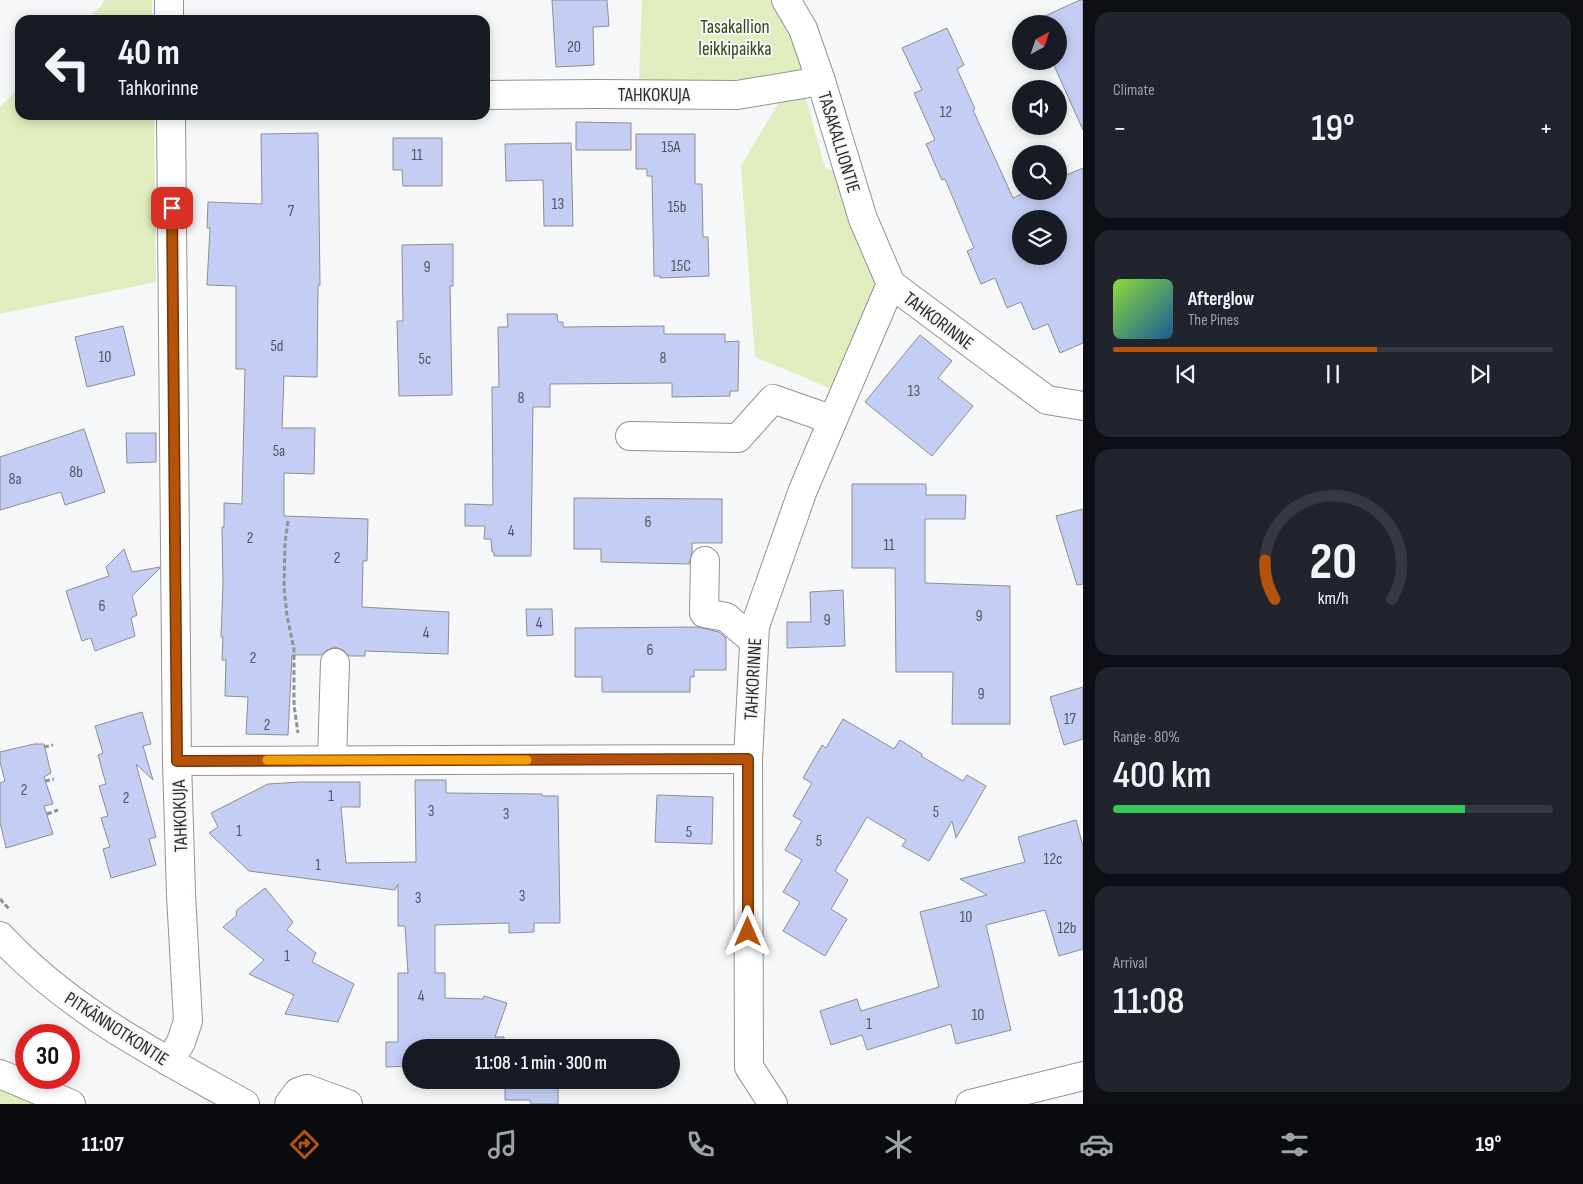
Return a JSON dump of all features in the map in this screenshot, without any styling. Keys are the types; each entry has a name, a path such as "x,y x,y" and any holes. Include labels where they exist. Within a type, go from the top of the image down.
{"street":[{"path":"169,0 169,15"},
{"name":"TASAKALLIONTIE","path":"786,0 803,29 821,81 863,220 891,284"},
{"name":"TAHKOKUJA","path":"490,95 737,95 821,81"},
{"name":"TAHKOKUJA","path":"169,1062 181,1042 188,1022 171,896 177,761 171,120"},
{"name":"TAHKORINNE","path":"773,1104 749,1067 748,759 755,626 803,490 891,284 1047,400 1083,406"},
{"path":"630,436 738,438 773,399 833,420"},
{"path":"705,561 704,613 726,617 754,641"},
{"path":"332,760 335,663"},
{"path":"177,761 748,759"},
{"name":"PITKÄNNOTKONTIE","path":"0,936 53,986 110,1028 234,1101"},
{"path":"0,1074 71,1104"},
{"path":"970,1104 1083,1076"},
{"path":"289,1104 298,1092 308,1089 348,1104"}],"path":[{"path":"288,521 285,543 284,587 287,616 294,649 294,705 298,733 333,733"},
{"path":"44,747 53,745"},
{"path":"45,781 54,779"},
{"path":"47,814 58,810"}],"green space":[{"path":"104,0 152,0 152,15 92,15"},
{"name":"Tasakallion leikkipaikka","path":"642,0 780,0 810,73 737,86 639,81"},
{"path":"15,92 15,120 154,120 156,282 0,314 0,107"},
{"path":"806,98 825,168 841,174 884,285 832,389 755,357 741,166 779,102"},
{"path":"0,1089 44,1104 0,1104"}],"building":[{"path":"552,0 607,0 609,26 593,27 594,65 556,67"},
{"path":"1083,0 1083,130 1067,94 1067,80 1061,80 1056,70 1068,70 1068,15 1047,15"},
{"path":"947,28 964,65 957,69 975,109 973,110 1012,196 1012,200 1067,200 1067,175 1083,168 1083,343 1060,353 1048,324 1033,330 1021,302 1007,308 995,278 981,284 967,251 974,248 945,179 942,180 926,144 935,140 914,93 922,90 902,48"},
{"path":"576,122 631,123 631,150 576,150"},
{"path":"318,133 320,285 318,285 317,377 284,376 282,428 315,428 314,474 284,473 284,516 368,519 367,561 363,561 362,607 449,612 448,654 365,651 365,656 349,656 343,650 335,647 321,655 292,655 288,735 246,734 248,697 225,696 226,660 222,660 223,637 221,637 224,503 242,504 245,369 236,369 236,286 207,285 210,228 207,228 208,202 262,204 261,134"},
{"path":"636,134 695,134 695,184 702,184 703,237 708,237 709,276 660,278 660,276 654,276 652,176 647,176 647,169 636,169"},
{"path":"393,138 442,138 442,186 403,186 402,170 393,170"},
{"path":"571,143 573,226 544,226 543,180 506,181 505,144"},
{"path":"453,244 453,286 450,286 452,395 399,396 397,321 403,321 402,245"},
{"path":"507,314 557,314 558,322 563,322 563,327 664,326 664,334 725,334 725,342 739,341 738,391 730,391 730,396 672,397 672,383 550,384 550,407 533,407 531,556 494,556 491,539 484,539 485,526 465,526 465,504 493,505 492,387 499,387 498,327 508,327"},
{"path":"123,326 135,375 87,387 75,337"},
{"path":"920,335 952,361 938,378 973,406 932,456 865,402"},
{"path":"84,429 105,492 65,505 61,492 0,510 0,457"},
{"path":"126,433 156,433 156,462 127,463"},
{"path":"852,484 926,484 926,495 966,495 965,519 925,519 925,583 1010,586 1010,724 952,724 953,672 896,672 895,568 852,568"},
{"path":"574,498 722,499 722,543 692,543 689,564 601,562 601,549 574,549"},
{"path":"1083,509 1083,584 1077,585 1056,516"},
{"path":"124,549 132,572 160,568 132,596 137,615 131,618 135,636 95,651 91,638 82,641 66,591 109,576 106,567"},
{"path":"843,590 845,646 787,648 787,622 811,622 810,592"},
{"path":"526,609 552,609 553,635 527,636"},
{"path":"698,627 719,632 726,638 726,670 694,670 694,677 690,677 690,692 602,692 602,677 575,677 575,628"},
{"path":"1083,687 1083,739 1064,745 1050,697"},
{"path":"142,712 151,744 143,746 153,780 136,764 156,837 149,839 156,865 111,878 103,849 110,847 101,818 108,816 99,786 106,784 98,755 103,753 95,726"},
{"path":"843,719 894,749 900,740 922,754 921,756 963,781 967,775 986,786 956,838 952,821 929,861 902,846 906,840 867,817 835,871 848,880 831,909 847,919 825,956 783,931 800,902 783,892 802,860 785,850 802,821 793,816 812,783 803,778 822,745 826,748"},
{"path":"34,744 44,744 51,773 44,777 53,804 44,806 53,834 6,848 0,822 0,783 5,781 0,762 0,752"},
{"path":"415,780 446,780 446,793 542,794 542,796 558,796 560,923 534,923 534,932 509,933 509,923 435,925 435,973 445,973 445,998 483,999 484,996 507,1003 495,1037 504,1037 504,1039 402,1039 402,1066 386,1067 386,1042 398,1042 398,973 408,973 405,926 398,926 398,884 395,890 249,871 209,833 218,827 211,813 268,784 360,782 360,807 341,807 346,863 416,862"},
{"path":"657,795 713,797 712,844 655,842"},
{"path":"1076,820 1083,846 1083,949 1059,956 1045,910 986,925 1011,1030 956,1044 951,1024 867,1050 862,1035 831,1045 820,1011 857,999 861,1011 939,987 920,912 987,895 960,879 1025,862 1018,837"},
{"path":"265,888 293,922 287,930 316,953 312,962 354,984 338,1022 285,1014 294,995 249,974 264,960 223,927 236,916 237,910"},
{"path":"505,1089 558,1089 558,1104 531,1104 530,1100 505,1100"}],"slow traffic":[{"path":"267,760 527,760"}],"route":[{"path":"172,208 177,761 748,759 748,932"}]}
